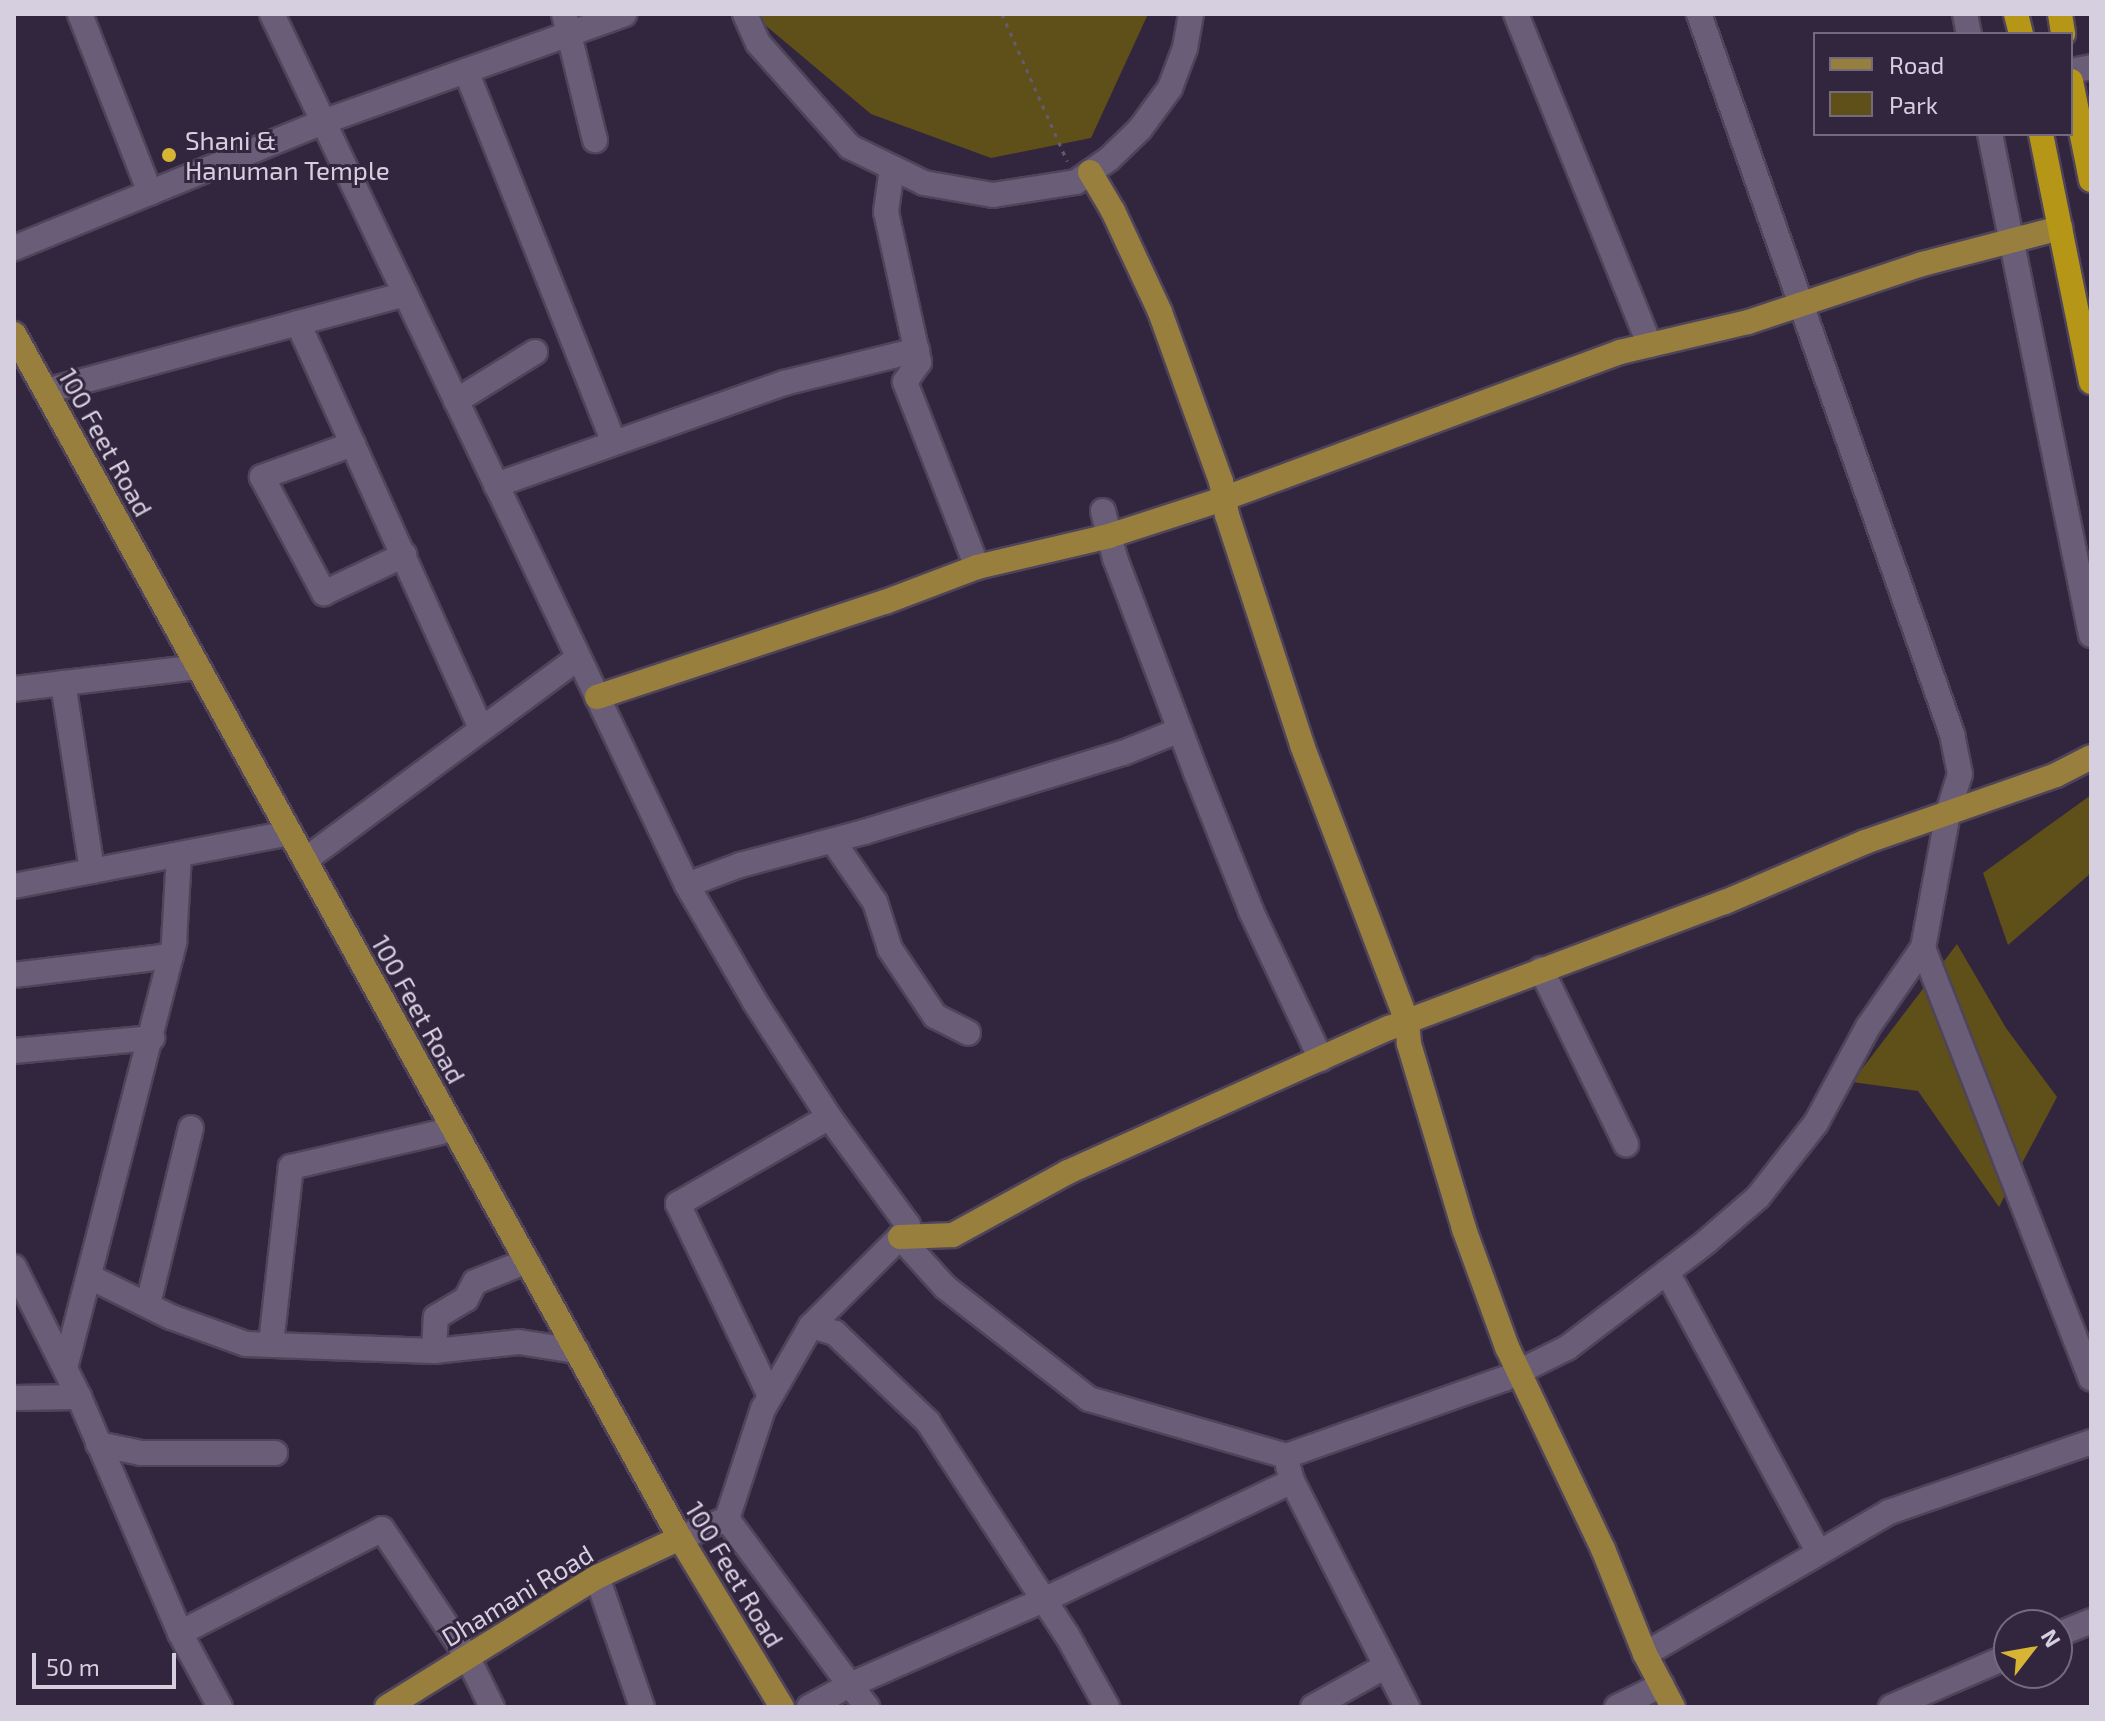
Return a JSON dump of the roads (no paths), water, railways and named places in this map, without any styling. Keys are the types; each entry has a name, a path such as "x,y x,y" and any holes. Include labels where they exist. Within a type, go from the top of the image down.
{"highway":[{"path":"2073,91 2091,180"},
{"path":"2041,136 2091,382"}],"main road":[{"path":"1083,177 1113,211 1160,312 1221,481 1302,745 1407,1021 1409,1044 1464,1229 1518,1372 1603,1549 1645,1654 1673,1707"},
{"path":"597,697 836,619 977,567 1109,536 1224,498 1620,352 1748,322 1800,303 2012,239 2060,228"},
{"name":"100 Feet Road","path":"14,334 680,1538 782,1707"},
{"path":"900,1237 953,1235 1068,1172 1407,1021 1725,902 1865,842 2056,775 2091,757"},
{"name":"Dhamani Road","path":"387,1707 597,1577 680,1538"}],"street":[{"path":"80,14 150,193"},
{"path":"272,14 687,885 755,1002 829,1117 908,1225 900,1237 811,1326 770,1396 727,1519 680,1538"},
{"path":"14,248 323,122 466,71 566,24 624,14"},
{"path":"745,14 758,43 850,147 924,183 993,195 1083,177 1140,129 1170,88 1185,48 1191,14"},
{"path":"1516,14 1650,345"},
{"path":"900,1237 945,1287 1089,1399 1286,1456 1518,1372 1567,1348 1758,1197 1816,1123 1868,1027 1923,948 1948,813 1960,774 1952,734 1699,14"},
{"path":"566,24 595,140"},
{"path":"466,71 614,443"},
{"path":"1990,136 2091,635"},
{"path":"892,168 886,212 907,321 919,362 905,382 977,567"},
{"path":"46,391 405,294"},
{"path":"298,323 481,729"},
{"path":"496,485 784,383 917,350"},
{"path":"456,401 535,352"},
{"path":"353,444 262,477 324,593 404,555"},
{"path":"1103,511 1109,536 1180,730 1251,911 1321,1059"},
{"path":"305,860 578,658"},
{"path":"14,689 198,667"},
{"path":"63,683 92,871"},
{"path":"687,885 740,865 833,841 1123,753 1180,730"},
{"path":"14,886 290,833"},
{"path":"833,841 875,902 890,949 935,1016 968,1033"},
{"path":"65,1368 171,956 179,855"},
{"path":"1923,948 2091,1378"},
{"path":"14,975 171,956"},
{"path":"1541,969 1626,1144"},
{"path":"14,1051 152,1038"},
{"path":"770,1396 678,1204 829,1117"},
{"path":"148,1304 191,1128"},
{"path":"271,1344 291,1167 454,1129"},
{"path":"434,1351 436,1317 466,1299 475,1282 527,1261"},
{"path":"14,1267 79,1397 180,1633 220,1707"},
{"path":"1667,1272 1819,1553"},
{"path":"90,1277 171,1317 246,1344 434,1351 519,1342 577,1351"},
{"path":"811,1326 835,1333 928,1422 1044,1600 1099,1704"},
{"path":"14,1398 79,1397"},
{"path":"1645,1654 1889,1512 2091,1442"},
{"path":"98,1444 141,1453 275,1453"},
{"path":"1286,1456 1292,1481 1407,1707"},
{"path":"809,1707 850,1685 1044,1600 1292,1481"},
{"path":"727,1519 867,1707"},
{"path":"180,1633 382,1529 467,1656 492,1707"},
{"path":"597,1577 642,1707"},
{"path":"1891,1707 1993,1663"},
{"path":"1313,1707 1386,1666"},
{"path":"1617,1707 1662,1685"}],"place":[{"name":"Shani & Hanuman Temple","path":"169,155"}]}
